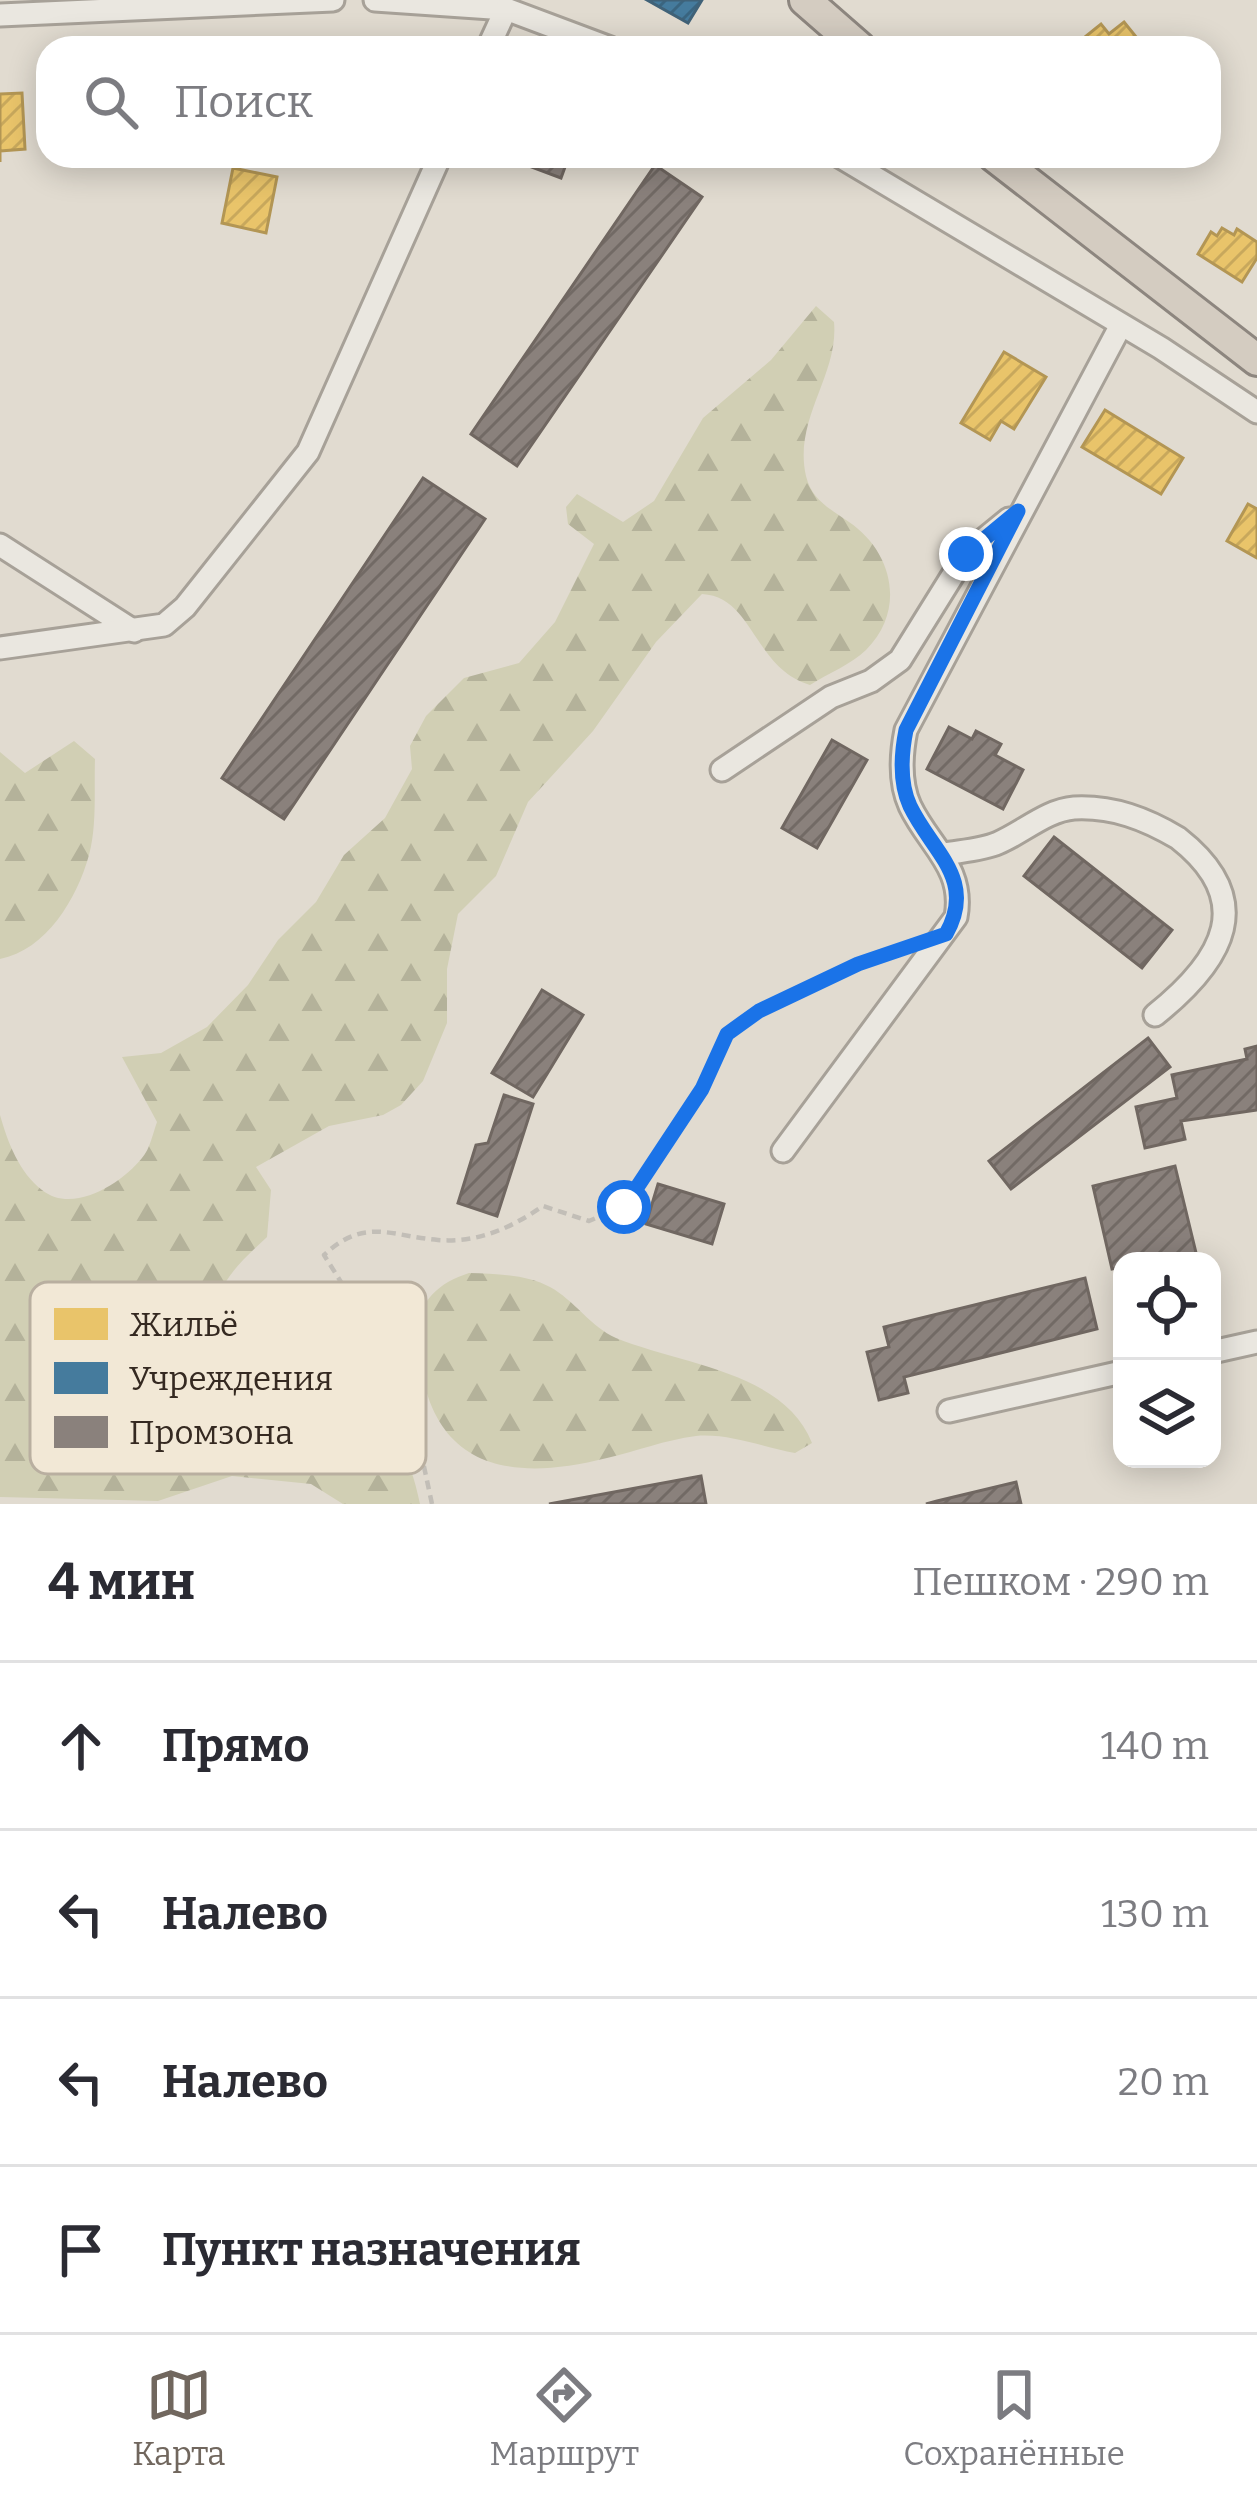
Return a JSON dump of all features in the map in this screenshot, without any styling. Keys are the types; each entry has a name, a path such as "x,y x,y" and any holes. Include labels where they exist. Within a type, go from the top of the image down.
{"highway":[{"path":"805,0 846,36"},
{"path":"1009,168 1257,360"}],"street":[{"path":"0,15 333,0"},
{"path":"375,0 506,9 578,36"},
{"path":"494,36 506,9"},
{"path":"0,648 134,632 164,625 185,607 308,452 435,168"},
{"path":"868,168 1257,412"},
{"path":"783,1151 946,934 959,898 944,854 910,806 902,779 906,730 1018,511 1121,325"},
{"path":"722,770 831,697 872,681 900,659 966,554 1018,511"},
{"path":"0,545 134,632"},
{"path":"944,854 996,844 1068,808 1111,809 1154,824 1207,856 1226,876 1231,893 1228,938 1206,974 1155,1015"},
{"path":"1221,1350 1257,1342"},
{"path":"949,1411 1113,1374"}],"path":[{"path":"341,1282 324,1255 343,1237 401,1231 436,1240 477,1237 512,1227 543,1206 589,1221 624,1207 702,1089 727,1034 759,1011 858,964 946,934"},
{"path":"426,1474 432,1504"}],"green space":[{"path":"816,306 834,322 830,360 806,435 806,476 817,498 864,534 884,564 890,599 879,634 860,655 810,685 776,664 733,607 702,594 656,642 593,731 528,802 496,876 458,914 447,969 447,1023 423,1081 401,1105 383,1115 329,1126 256,1167 271,1190 267,1237 226,1282 30,1282 30,1474 411,1474 420,1504 343,1504 311,1484 232,1476 158,1501 0,1497 0,1115 21,1166 54,1197 96,1193 133,1168 147,1150 157,1122 122,1057 161,1053 207,1027 248,985 278,940 316,902 344,855 385,818 412,769 410,746 426,716 464,678 519,663 555,622 594,544 568,524 566,507 577,494 623,522 654,501 703,418 771,360"},
{"path":"74,741 95,759 93,832 84,872 68,905 45,934 17,954 0,959 0,752 25,773"},
{"path":"469,1273 541,1283 616,1338 754,1385 798,1419 812,1443 795,1453 733,1438 696,1436 568,1466 532,1468 500,1465 474,1455 451,1437 426,1388 426,1303 448,1282"}],"building: Жильё":[{"path":"1124,22 1135,36 1086,36 1101,24 1109,34"},
{"path":"22,93 25,149 0,151 0,94"},
{"path":"233,168 277,177 266,233 222,223"},
{"path":"1222,228 1234,235 1237,229 1257,242 1257,258 1242,282 1198,254 1211,232 1217,236"},
{"path":"1004,352 1046,377 1014,429 1001,421 990,440 961,423"},
{"path":"1105,410 1183,458 1161,494 1082,447"},
{"path":"1248,504 1257,509 1257,558 1227,541"}],"building: Учреждения":[{"path":"647,0 702,0 688,23"}],"building: Промзона":[{"path":"534,168 565,168 561,178"},
{"path":"653,168 702,197 517,466 471,434"},
{"path":"423,478 485,519 284,819 222,778"},
{"path":"949,727 972,739 976,731 1001,744 995,755 1023,770 1003,809 927,769"},
{"path":"832,740 867,760 817,848 782,828"},
{"path":"1054,837 1172,930 1142,968 1024,876"},
{"path":"542,990 583,1015 533,1097 492,1073"},
{"path":"1148,1038 1170,1067 1011,1189 989,1161"},
{"path":"1257,1046 1257,1110 1181,1121 1185,1139 1145,1148 1136,1107 1177,1098 1172,1075 1247,1059 1245,1049"},
{"path":"504,1095 533,1104 497,1216 458,1203 476,1145 488,1143"},
{"path":"1175,1166 1196,1252 1113,1252 1112,1269 1093,1186"},
{"path":"658,1184 724,1204 712,1244 646,1224"},
{"path":"1085,1278 1097,1329 904,1377 908,1393 879,1400 867,1352 889,1347 884,1327"},
{"path":"701,1476 706,1504 549,1504"},
{"path":"1016,1482 1021,1504 926,1504 937,1501"}],"route":[{"path":"624,1207 702,1089 727,1034 759,1011 858,964 946,934 956,917 955,877 910,806 902,779 902,754 906,730 1018,511 966,554"}]}
